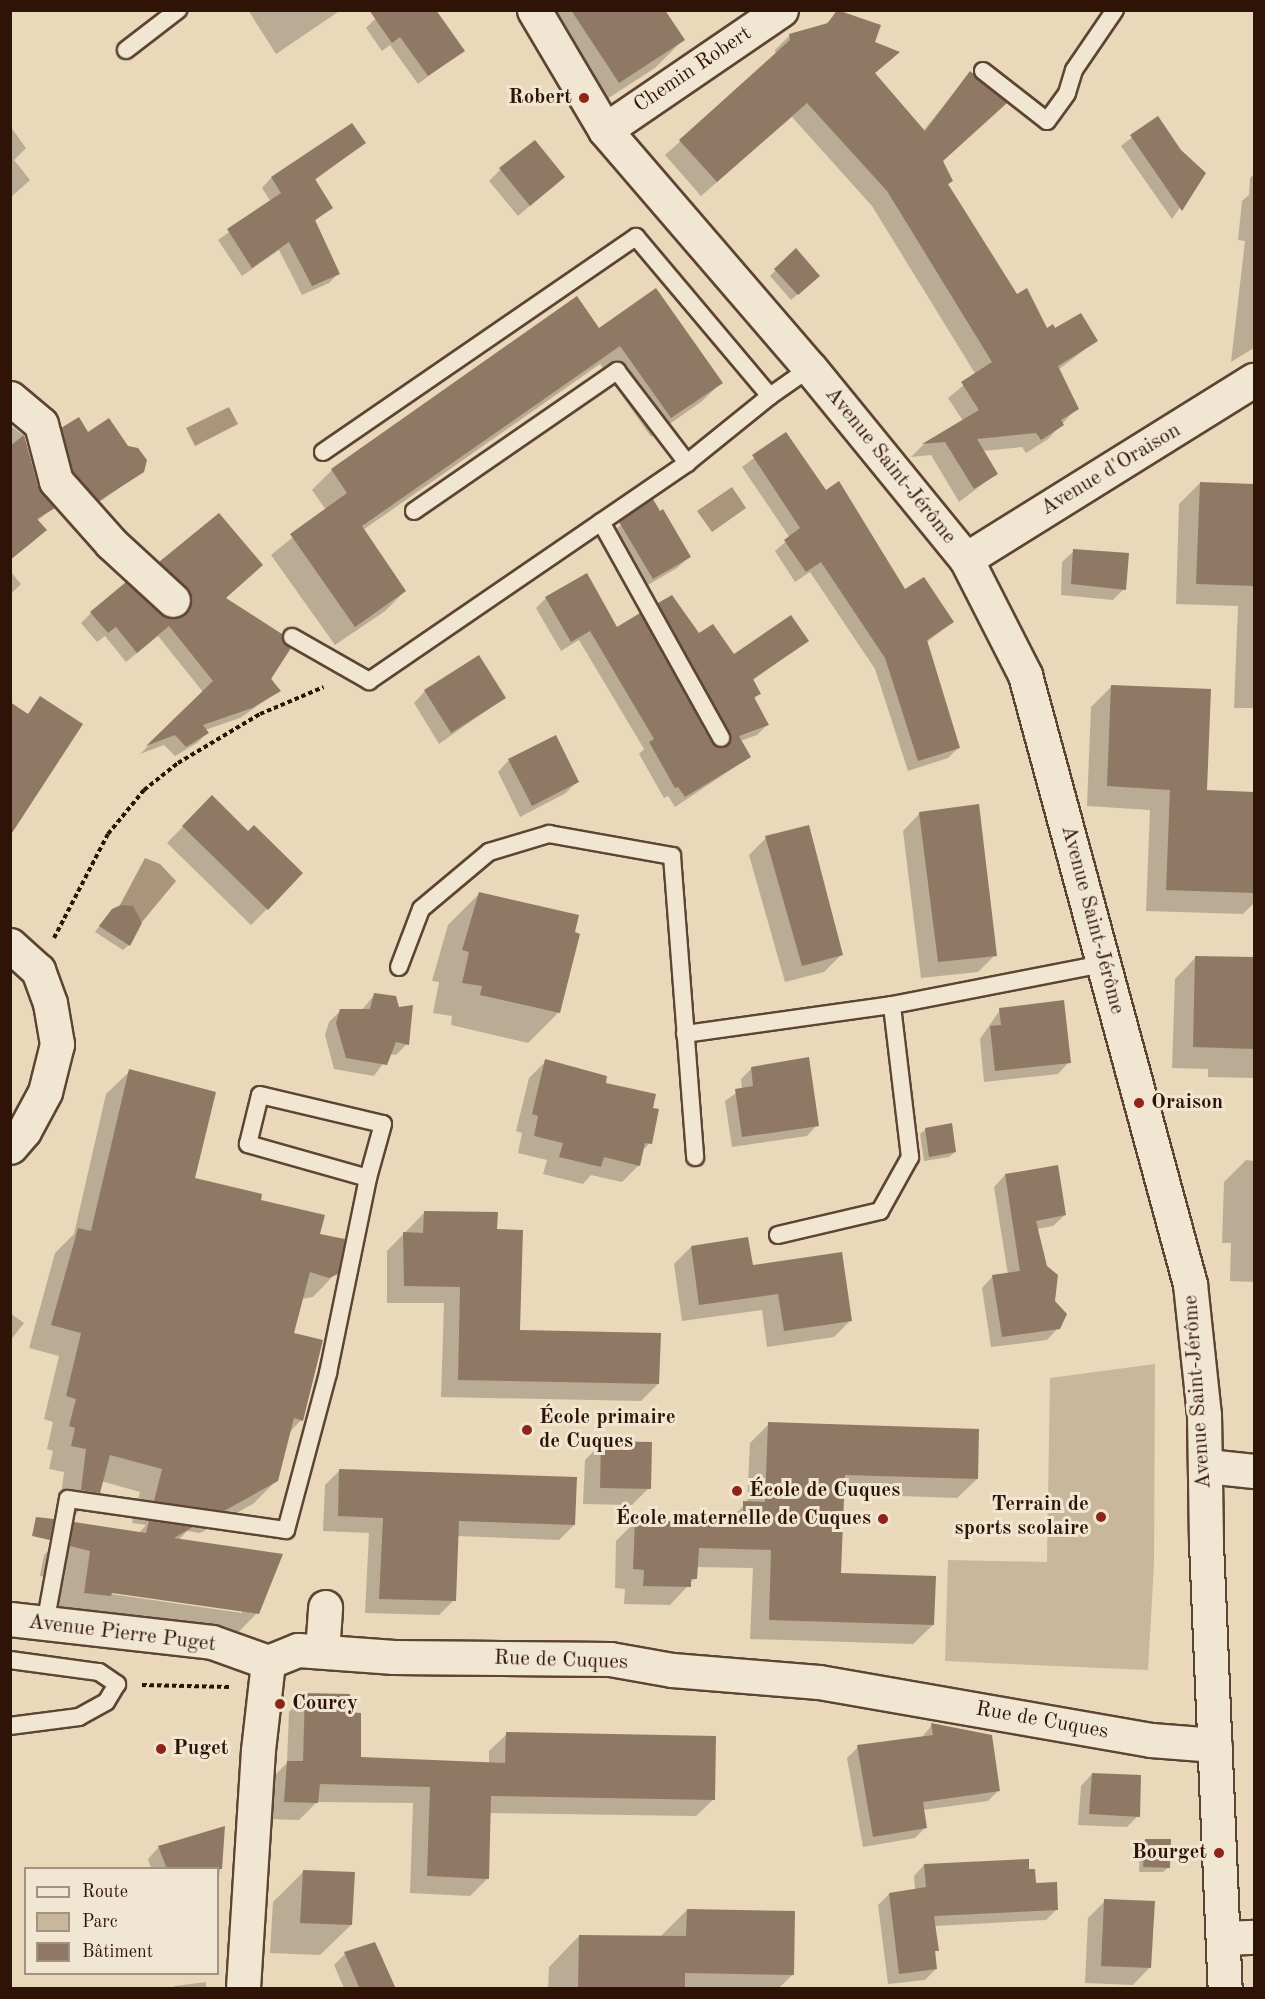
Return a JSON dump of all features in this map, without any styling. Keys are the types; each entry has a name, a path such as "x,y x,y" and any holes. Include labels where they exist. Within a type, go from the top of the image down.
{"street":[{"name":"Avenue Saint-Jérôme","path":"534,10 605,130 810,368 966,559 1025,675 1190,1284 1207,1466 1206,1543 1215,1744 1239,1937 1225,1989"},
{"name":"Chemin Robert","path":"605,130 781,10"},
{"name":"Avenue d'Oraison","path":"966,559 1254,380"},
{"path":"10,398 41,424 56,481 111,543 173,600"},
{"path":"10,945 38,970 50,1003 57,1044 45,1092 24,1131 10,1147"},
{"path":"1207,1466 1254,1471"},
{"name":"Avenue Pierre Puget","path":"10,1619 212,1642 266,1675"},
{"name":"Rue de Cuques","path":"266,1675 323,1632 394,1657 610,1659 672,1670 819,1682 1151,1740 1215,1744"},
{"path":"243,1989 266,1675"}],"lane":[{"path":"126,50 178,10"},
{"path":"982,70 1047,121 1067,93 1074,70 1115,10"},
{"path":"323,452 636,237 770,396"},
{"path":"292,637 369,681 687,463 770,396 810,368"},
{"path":"414,511 617,371 687,463"},
{"path":"600,522 722,738"},
{"path":"399,967 422,909 489,852 549,834 672,856 695,1157"},
{"path":"685,1034 892,1005 1103,964"},
{"path":"778,1235 880,1211 910,1157 892,1005"},
{"path":"45,1624 68,1499 286,1530 328,1374 368,1178 383,1124 260,1095 248,1144 368,1178"},
{"path":"10,1660 99,1672 117,1684 106,1702 79,1717 10,1726"}],"path":[{"path":"38,970 108,834 144,790 178,763 260,714 321,687 369,681"},
{"path":"117,1684 266,1675"}],"green space":[{"name":"Terrain de sports scolaire","path":"1155,1364 1154,1564 1148,1670 945,1661 948,1560 1047,1562 1050,1378"}],"shaded area":[{"path":"229,407 238,424 195,446 186,428"},
{"path":"732,487 746,508 712,532 697,511"},
{"path":"145,858 160,864 176,881 142,922 119,907"}],"building":[{"path":"369,10 436,10 465,51 428,76 400,37 392,43"},
{"path":"571,10 665,10 685,40 619,83"},
{"path":"837,10 881,25 875,42 900,52 875,73 925,131 970,71 1007,103 943,161 953,181 948,184 1017,294 1027,288 1047,328 1053,324 1055,328 1081,313 1098,341 1058,366 1079,409 1061,420 1064,425 1041,440 1036,433 977,439 998,474 974,489 945,442 922,444 979,410 961,382 992,362 887,191 807,103 717,182 679,140 790,40 789,34 828,23"},
{"path":"1158,116 1181,150 1206,173 1182,211 1130,135"},
{"path":"352,123 366,143 315,179 333,208 315,220 340,274 312,286 289,242 252,268 227,229 281,193 271,177"},
{"path":"535,140 565,177 530,206 499,168"},
{"path":"796,248 820,276 798,295 774,269"},
{"path":"656,288 723,383 671,418 620,346 362,526 406,591 355,627 290,534 347,493 331,469 577,296 599,328"},
{"path":"79,417 88,432 109,418 128,446 138,448 147,460 144,472 99,501 73,472 61,428"},
{"path":"786,432 826,490 839,481 905,589 924,577 954,622 927,640 960,748 918,761 885,658 821,562 806,572 784,540 800,528 752,455"},
{"path":"24,435 38,486 55,508 37,519 47,530 10,560 10,446"},
{"path":"1200,482 1254,484 1254,586 1196,584"},
{"path":"653,499 660,511 663,509 691,557 653,579 619,522"},
{"path":"219,513 263,565 226,598 282,634 283,642 291,648 271,679 281,691 252,708 203,725 209,733 186,747 175,735 146,746 213,681 169,626 137,653 116,627 108,633 90,612 126,582 168,618 186,613 191,594 159,562"},
{"path":"1073,549 1129,553 1126,590 1071,584"},
{"path":"587,573 617,627 640,613 712,743 720,748 730,744 730,733 658,603 672,595 699,633 713,624 734,654 791,615 809,641 753,679 761,694 754,697 769,725 739,736 751,757 685,797 678,787 675,788 649,742 654,739 590,631 571,642 545,597"},
{"path":"479,655 506,698 451,733 424,690"},
{"path":"1111,685 1211,689 1207,790 1254,792 1254,893 1166,890 1170,790 1107,786"},
{"path":"40,696 83,724 10,836 10,702 28,714"},
{"path":"556,735 579,782 532,806 508,759"},
{"path":"212,795 248,831 254,825 303,873 268,910 182,826"},
{"path":"979,804 997,956 938,962 919,812"},
{"path":"809,825 843,955 802,966 765,836"},
{"path":"479,892 579,915 575,932 580,934 560,1013 480,995 482,986 462,983 469,952 462,950"},
{"path":"121,905 133,906 142,923 130,946 99,926 112,909"},
{"path":"1195,956 1254,957 1254,1049 1193,1047"},
{"path":"374,993 396,996 399,1007 413,1005 409,1045 396,1042 387,1065 346,1058 336,1023 340,1009 370,1009"},
{"path":"1064,1000 1071,1063 995,1071 990,1026 1001,1025 999,1008"},
{"path":"809,1057 819,1126 742,1137 735,1089 753,1086 751,1067"},
{"path":"545,1059 607,1076 606,1083 656,1094 653,1108 659,1109 652,1144 645,1143 640,1166 604,1157 601,1167 559,1157 563,1143 534,1136 538,1116 532,1114"},
{"path":"129,1069 216,1092 195,1178 262,1194 261,1200 325,1215 320,1234 345,1239 338,1274 329,1278 310,1272 294,1333 323,1340 303,1421 294,1418 278,1481 224,1511 154,1501 162,1469 110,1455 100,1493 81,1490 86,1449 71,1446 75,1428 69,1426 76,1399 66,1396 81,1333 51,1325 78,1228 91,1231"},
{"path":"952,1123 956,1152 929,1157 925,1128"},
{"path":"1058,1165 1066,1215 1036,1221 1047,1266 1058,1275 1055,1301 1067,1314 1060,1329 1002,1337 992,1275 1020,1271 1005,1174"},
{"path":"424,1211 498,1212 497,1229 523,1230 520,1330 661,1333 659,1384 458,1380 460,1287 404,1286 403,1232 423,1233"},
{"path":"748,1237 753,1265 842,1252 852,1321 784,1331 778,1294 699,1305 691,1246"},
{"path":"768,1422 979,1429 978,1479 845,1475 841,1573 936,1576 934,1625 769,1620 771,1550 699,1548 697,1579 691,1579 691,1587 643,1586 644,1570 633,1569 635,1520 743,1523 743,1501 765,1502"},
{"path":"601,1441 652,1442 651,1489 600,1488"},
{"path":"339,1469 577,1477 575,1525 459,1521 456,1601 379,1599 383,1518 338,1516"},
{"path":"36,1517 54,1519 50,1540 32,1536"},
{"path":"149,1521 193,1527 174,1538 283,1554 259,1614 112,1593 111,1596 84,1593 90,1551 70,1546 74,1522 146,1533"},
{"path":"305,1693 350,1694 349,1712 361,1713 361,1757 505,1763 506,1732 716,1736 715,1800 491,1796 489,1879 427,1876 430,1787 320,1784 318,1803 284,1802 287,1761 303,1761"},
{"path":"931,1723 992,1735 1000,1791 923,1802 927,1828 873,1837 857,1745 933,1735"},
{"path":"1092,1773 1141,1775 1140,1817 1089,1814"},
{"path":"225,1826 222,1869 219,1867 166,1867 158,1846"},
{"path":"1145,1839 1171,1839 1170,1868 1143,1867"},
{"path":"1029,1859 1029,1869 1035,1869 1036,1883 1057,1882 1058,1910 934,1916 939,1951 935,1951 937,1969 899,1974 889,1893 926,1887 924,1864"},
{"path":"303,1870 355,1872 352,1925 300,1923"},
{"path":"1104,1899 1155,1901 1151,1968 1101,1966"},
{"path":"687,1909 795,1911 794,1975 685,1973 685,1989 578,1989 579,1935 686,1936"},
{"path":"375,1942 396,1989 360,1989 344,1952"}],"place":[{"name":"Robert","path":"584,98"},
{"name":"Oraison","path":"1139,1103"},
{"name":"École primaire de Cuques","path":"527,1430"},
{"name":"École de Cuques","path":"737,1491"},
{"name":"Terrain de sports scolaire","path":"1101,1517"},
{"name":"École maternelle de Cuques","path":"883,1519"},
{"name":"Courcy","path":"280,1704"},
{"name":"Puget","path":"161,1749"},
{"name":"Bourget","path":"1219,1853"}]}
